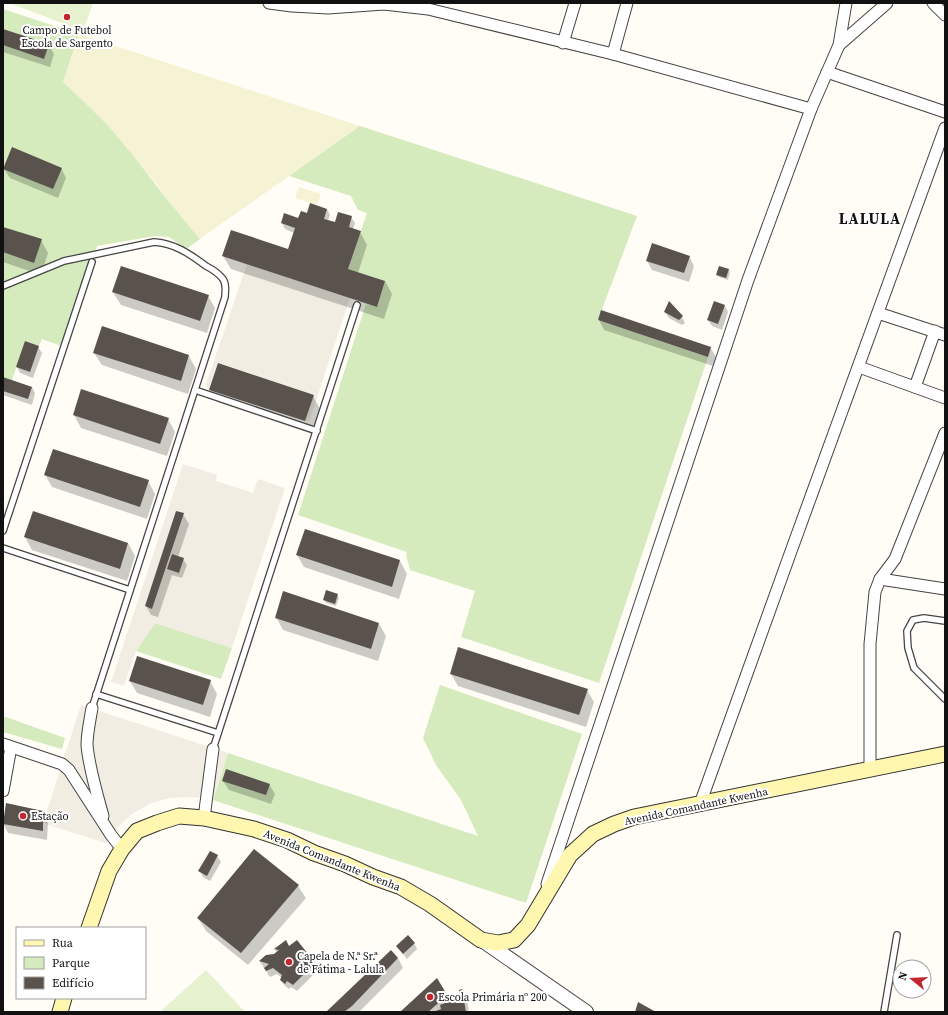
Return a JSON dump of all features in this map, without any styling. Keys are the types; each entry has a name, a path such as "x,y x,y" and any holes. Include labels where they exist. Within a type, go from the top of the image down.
{"main road":[{"name":"Avenida Comandante Kwenha","path":"89,927 109,871 122,850 137,832 156,823 179,816 204,818 254,829 287,840 314,853 401,887 430,904 481,940 498,944 514,940 528,925 570,856 592,834 614,824 634,817 945,754"},
{"path":"60,1012 64,999"}],"street":[{"path":"269,3 328,8 384,4 428,9 613,54 811,109"},
{"path":"563,42 575,3"},
{"path":"613,54 627,3"},
{"path":"542,900 748,280 811,109 839,45 846,3"},
{"path":"839,45 887,3"},
{"path":"933,3 945,15"},
{"path":"827,72 945,112"},
{"path":"700,804 945,128"},
{"path":"878,313 940,333 915,387"},
{"path":"859,367 945,398"},
{"path":"870,770 870,644 875,592 880,579 894,559 945,434"},
{"path":"880,579 945,589"},
{"path":"92,708 88,728 87,746 106,828"},
{"path":"3,791 7,745 62,764 69,770 122,850"},
{"path":"204,818 213,749"},
{"path":"481,940 586,1012"}],"lane":[{"path":"3,286 64,261 154,242 164,243 184,250 223,278 226,285 225,297 92,708"},
{"path":"3,531 92,262"},
{"path":"213,749 358,305"},
{"path":"195,390 317,430"},
{"path":"3,548 130,590"},
{"path":"945,621 924,618 913,620 907,631 908,648 914,668 945,699"},
{"path":"96,694 218,733"},
{"path":"884,1012 896,935"}],"shaded area":[{"path":"79,34 360,126 200,239 179,215 155,182 63,82"},
{"path":"299,187 321,194 317,205 295,198"},
{"path":"247,264 350,298 310,419 308,421 305,421 314,395 218,363 209,390 207,388 206,384"},
{"path":"183,464 217,475 216,481 253,493 258,479 285,488 232,648 155,623 136,651 124,686 111,682","holes":["176,511 184,514 152,609 145,606","172,554 184,558 179,573 167,569"]},
{"path":"81,705 228,753 213,799 190,797 170,798 151,803 132,814 117,828 105,843 43,823"}],"green space":[{"name":"Campo de Futebol Escola de Sargento","path":"9,3 93,3 83,31"},
{"path":"3,9 79,34 63,82 111,129 200,239 186,249 169,237 155,236 97,246 64,347 42,339 39,346 25,341 12,380 3,377"},
{"path":"360,126 637,216 598,320 708,357 599,683 461,637 475,591 410,570 406,555 407,552 298,515 366,304 377,307 385,281 348,269 367,213 358,210 351,196 289,176"},
{"path":"155,623 232,648 221,679 136,651"},
{"path":"440,685 582,734 526,903 213,800 228,753 478,836 461,800 436,765 423,738"},
{"path":"3,716 65,738 62,749 3,732"},
{"path":"206,970 245,1012 160,1012"}],"building":[{"path":"3,29 49,44 44,59 3,45"},
{"path":"12,147 62,168 53,189 3,169"},
{"path":"310,203 327,209 324,219 335,222 338,212 352,216 349,227 361,231 348,269 385,281 377,307 222,256 231,230 288,249 295,228 281,223 284,213 298,218 301,211 307,213"},
{"path":"3,227 42,239 34,263 3,252"},
{"path":"652,243 690,256 684,273 646,261"},
{"path":"121,266 209,295 200,321 112,292"},
{"path":"719,266 729,269 726,278 716,275"},
{"path":"669,301 683,316 679,320 664,312"},
{"path":"714,301 725,305 718,324 707,320"},
{"path":"601,310 711,347 708,357 598,320"},
{"path":"102,326 189,355 181,381 93,353"},
{"path":"25,341 39,346 30,372 16,367"},
{"path":"218,363 314,395 305,421 209,390"},
{"path":"3,377 32,387 28,399 3,391"},
{"path":"81,389 169,418 160,444 73,415"},
{"path":"53,449 149,480 140,507 44,475"},
{"path":"33,511 128,543 120,569 24,537"},
{"path":"176,511 184,513 152,609 145,606"},
{"path":"305,529 400,560 392,587 296,555"},
{"path":"172,554 184,558 179,573 167,569"},
{"path":"326,590 338,594 335,604 323,600"},
{"path":"283,591 379,623 371,649 275,618"},
{"path":"458,647 588,689 579,715 450,674"},
{"path":"137,656 211,680 203,705 129,681"},
{"path":"226,769 270,784 266,795 222,781"},
{"name":"Estação","path":"6,803 43,811 43,831 3,824"},
{"path":"254,849 299,885 241,953 197,918"},
{"path":"210,851 218,855 207,876 198,871"},
{"path":"408,935 415,943 403,954 396,946"},
{"name":"Capela de N.ª Sr.ª de Fátima - Lalula","path":"286,940 289,946 297,940 315,963 293,985 287,981 285,984 280,980 282,975 273,968 266,971 264,968 269,964 259,961 266,955 274,954 279,950 274,949"},
{"path":"391,950 398,958 352,1006 344,1012 326,1012"},
{"name":"Escola Primária nº 200","path":"437,978 446,993 443,995 443,999 428,1012 400,1012"},
{"name":"Escola Primária nº 200","path":"462,989 466,1012 433,1012 441,1009 440,1005 450,1001 449,997 459,995 459,990"},
{"path":"638,1002 656,1012 635,1012"}],"place":[{"name":"Campo de Futebol Escola de Sargento","path":"67,17"},
{"name":"Estação","path":"23,816"},
{"name":"Capela de N.ª Sr.ª de Fátima - Lalula","path":"289,962"},
{"name":"Escola Primária nº 200","path":"430,997"}],"district":[{"name":"LALULA","path":"870,219"}]}
